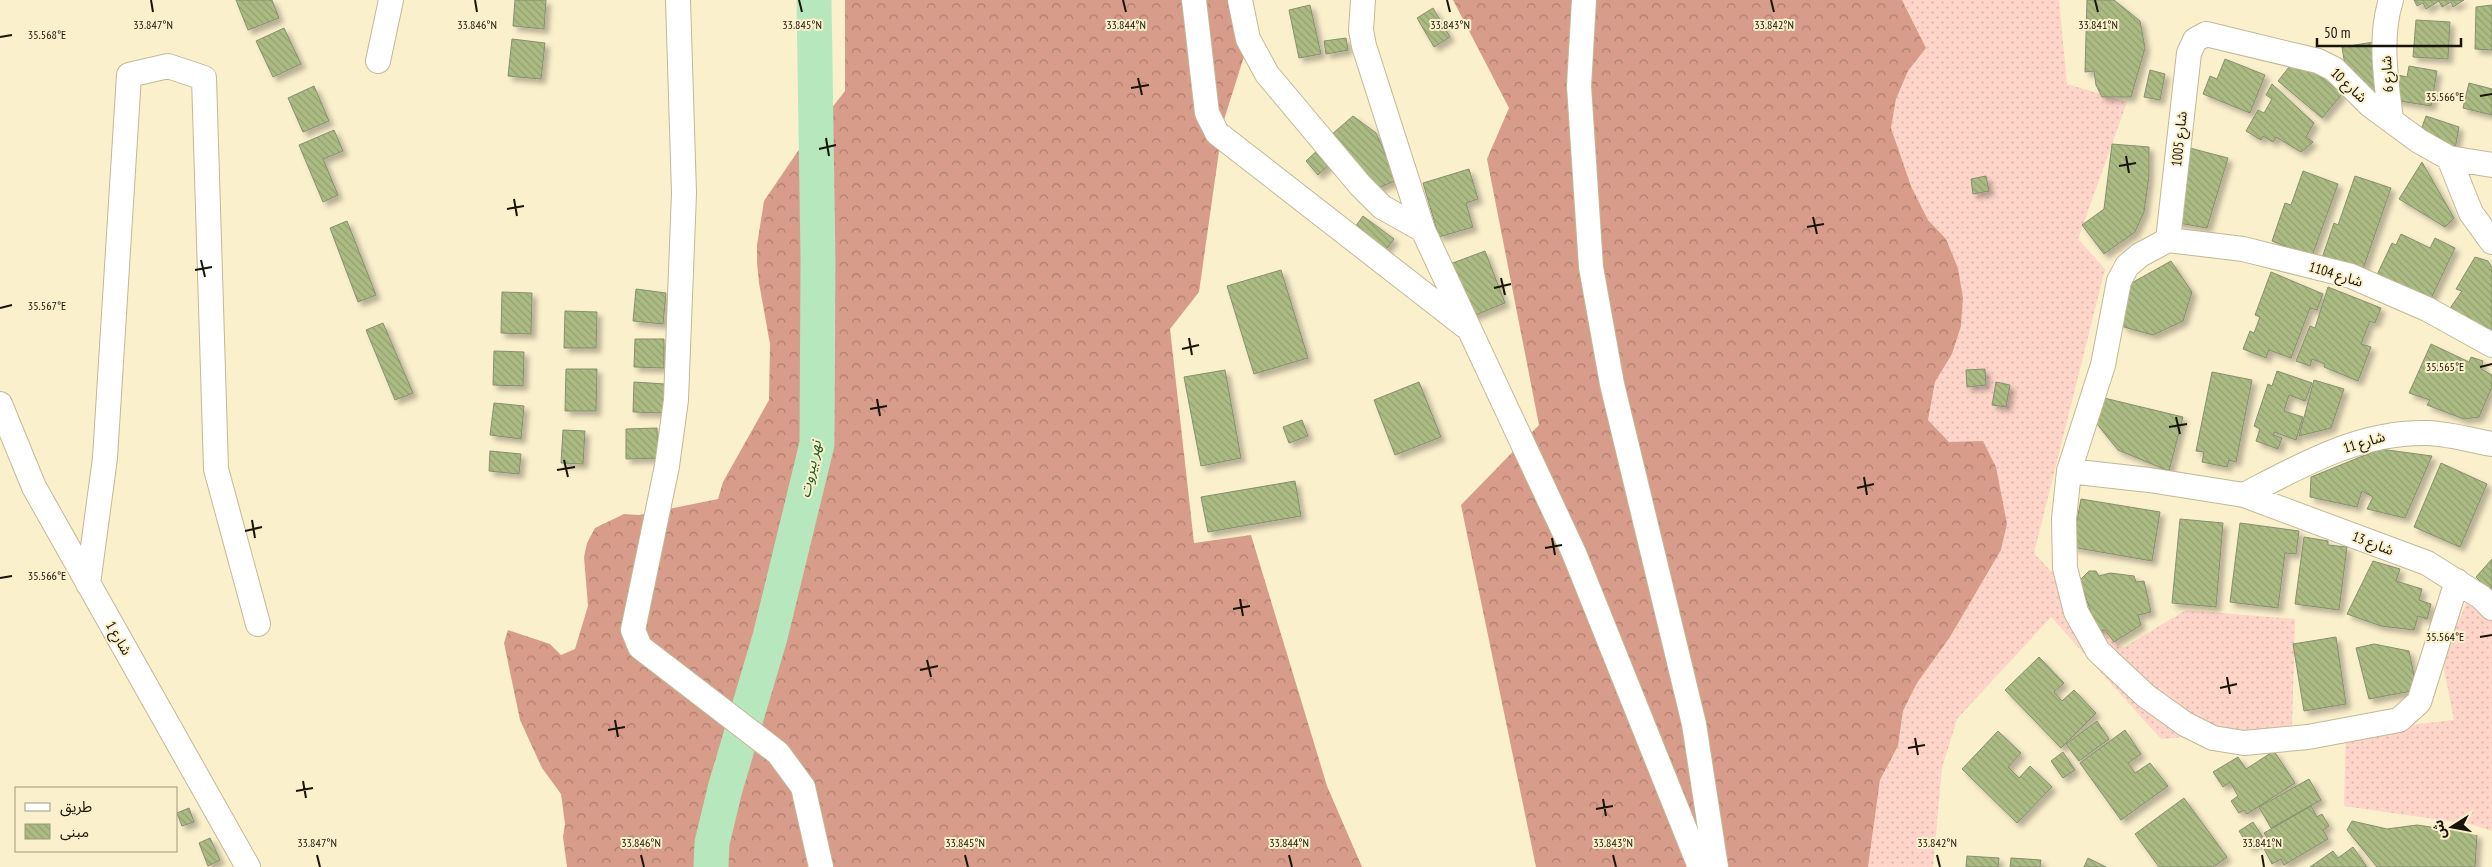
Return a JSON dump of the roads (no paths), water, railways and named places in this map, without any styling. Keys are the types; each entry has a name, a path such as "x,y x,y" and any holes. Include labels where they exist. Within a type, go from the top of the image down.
{"street":[{"path":"378,61 391,0"},
{"path":"678,0 684,193 676,400 667,466 633,630 640,647 778,753 803,787 821,867"},
{"path":"1194,0 1207,113 1217,133 1468,328"},
{"path":"1240,0 1248,39 1267,74 1360,185 1382,207 1423,230"},
{"path":"1363,0 1361,30 1364,46 1423,230 1574,553 1700,867"},
{"path":"1584,0 1579,86 1590,267 1612,384 1694,724 1716,867"},
{"name":"شارع 6","path":"2391,0 2385,22 2386,82 2391,119"},
{"name":"شارع 10","path":"2195,40 2206,34 2318,61 2334,70 2370,105 2419,141 2450,158 2492,165"},
{"name":"شارع 1005","path":"2168,240 2189,53 2195,40"},
{"path":"88,584 105,458 129,75 168,66 204,78 216,469 258,624"},
{"path":"2450,158 2471,213 2492,242"},
{"path":"2168,240 2140,255 2127,266 2119,281 2103,365 2069,471 2064,519 2065,568 2076,612 2098,651 2146,696 2185,724 2213,738 2244,743 2308,737 2399,720 2418,702 2456,581"},
{"name":"شارع 1104","path":"2168,240 2243,249 2351,276 2427,309 2492,345"},
{"name":"شارع 1","path":"0,404 34,487 248,867"},
{"name":"شارع 11","path":"2244,495 2308,462 2356,442 2392,434 2429,433 2492,444"},
{"name":"شارع 13","path":"2069,471 2149,480 2244,495 2427,564 2481,597 2492,608"}],"waterway":[{"name":"نهر بيروت","path":"711,867 712,843 725,789 770,637 817,444 818,258 814,0"}]}
